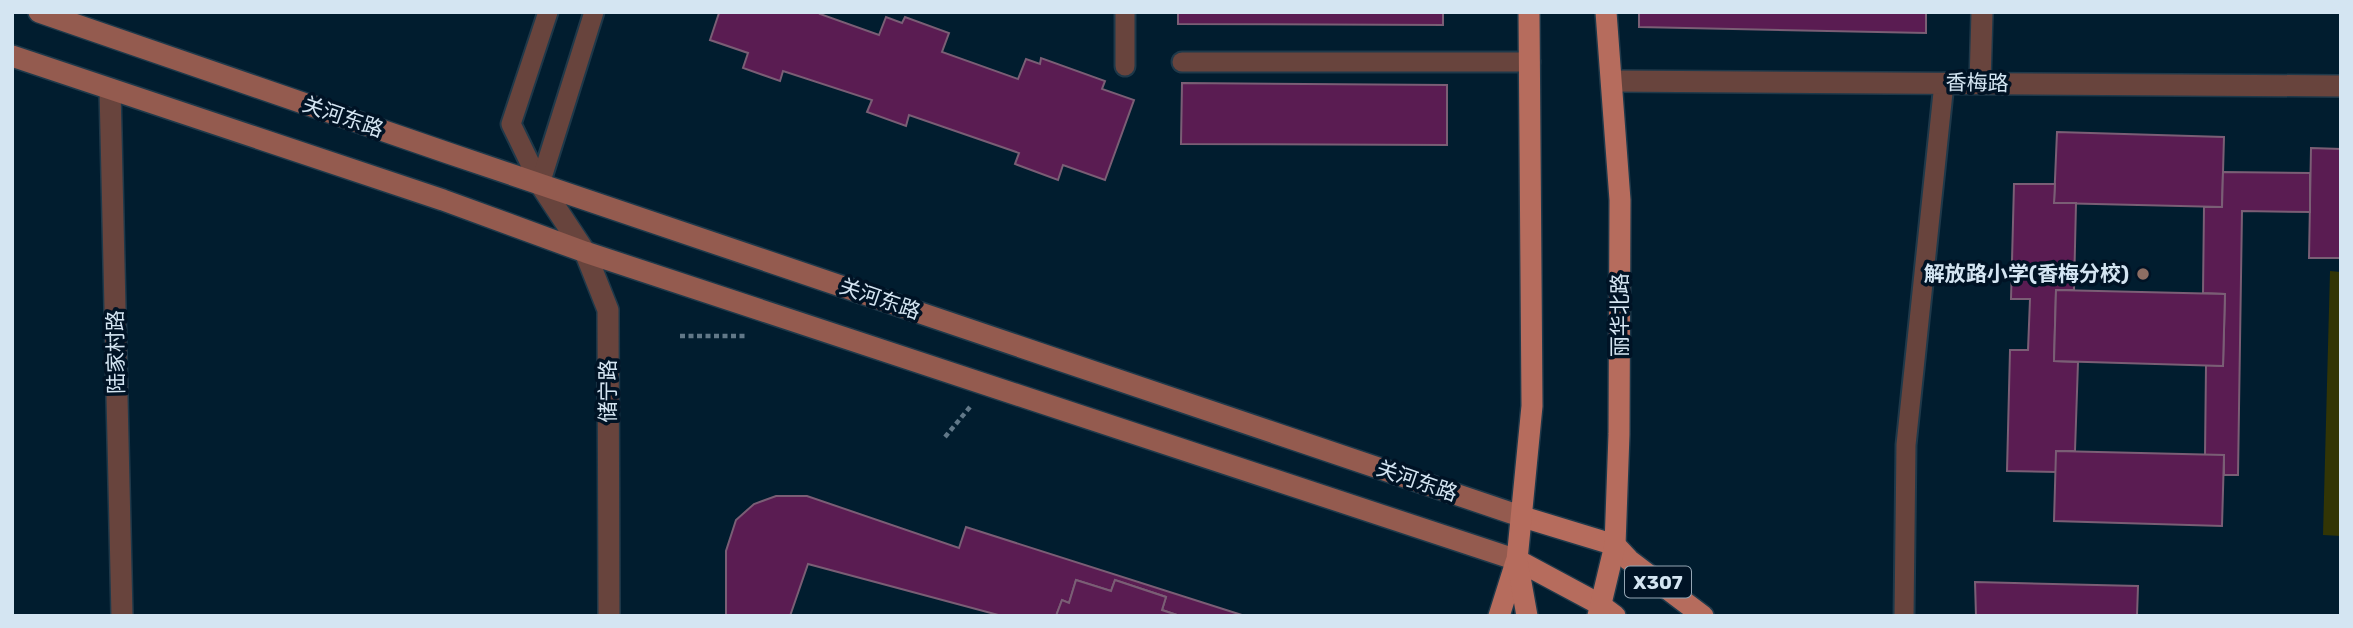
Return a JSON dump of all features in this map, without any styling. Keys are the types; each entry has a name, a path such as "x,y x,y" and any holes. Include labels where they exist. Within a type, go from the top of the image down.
{"main road":[{"name":"关河东路","path":"39,12 1523,517 1615,545 1629,560 1703,616"},
{"path":"1499,616 1517,560 1532,406 1529,12"},
{"name":"丽华北路","path":"1603,613 1615,545 1619,435 1620,200 1606,12"},
{"name":"关河东路","path":"12,56 443,200 585,252 1517,560 1603,613"},
{"path":"1517,560 1527,616"}],"street":[{"path":"1980,83 1982,12"},
{"name":"香梅路","path":"1612,81 2341,86"},
{"name":"陆家村路","path":"110,89 122,616"},
{"name":"储宁路","path":"540,184 585,252 608,310 609,616"}],"lane":[{"path":"540,184 511,124 548,12"},
{"path":"540,184 594,12"},
{"path":"1125,12 1125,66"},
{"path":"1182,62 1530,62"},
{"path":"1904,616 1906,445 1944,83"}],"path":[{"path":"680,336 743,335 755,340"},
{"path":"945,437 970,406 958,402"}],"green space":[{"path":"2330,271 2341,272 2341,536 2323,535"}],"building":[{"path":"717,12 821,12 820,14 879,35 886,17 902,23 905,17 949,33 942,52 1018,79 1026,59 1040,64 1041,58 1105,81 1102,89 1134,100 1105,180 1063,165 1058,180 1015,164 1019,153 909,115 906,126 867,112 872,100 783,71 780,81 743,68 748,53 710,40 719,13"},
{"path":"1178,12 1443,12 1443,25 1178,24"},
{"path":"1639,12 1926,12 1926,33 1639,27"},
{"path":"1182,83 1447,85 1447,145 1181,144"},
{"path":"2057,132 2224,137 2222,207 2054,203"},
{"path":"2311,148 2341,149 2341,258 2309,258"},
{"path":"2223,172 2310,173 2310,212 2242,211 2238,475 2224,475 2224,455 2205,455 2206,365 2223,366 2225,294 2203,293 2204,207 2222,207"},
{"path":"2014,184 2055,184 2054,203 2076,203 2074,290 2056,290 2054,361 2078,362 2075,451 2056,451 2056,472 2007,471 2010,350 2028,350 2030,299 2011,299"},
{"path":"2056,290 2225,294 2223,366 2054,361"},
{"path":"2056,451 2224,455 2222,526 2054,521"},
{"path":"776,496 807,496 959,548 966,527 1245,616 1180,616 1162,610 1166,597 1115,580 1111,591 1076,580 1069,603 1062,600 1056,616 1002,616 808,564 790,616 726,616 726,551 736,520 754,504"},
{"path":"1076,580 1111,591 1115,580 1166,597 1162,610 1180,616 1056,616 1062,600 1069,603"},
{"path":"1975,582 2138,586 2137,616 1976,616"}],"place":[{"name":"解放路小学(香梅分校)","path":"2143,274"}]}
